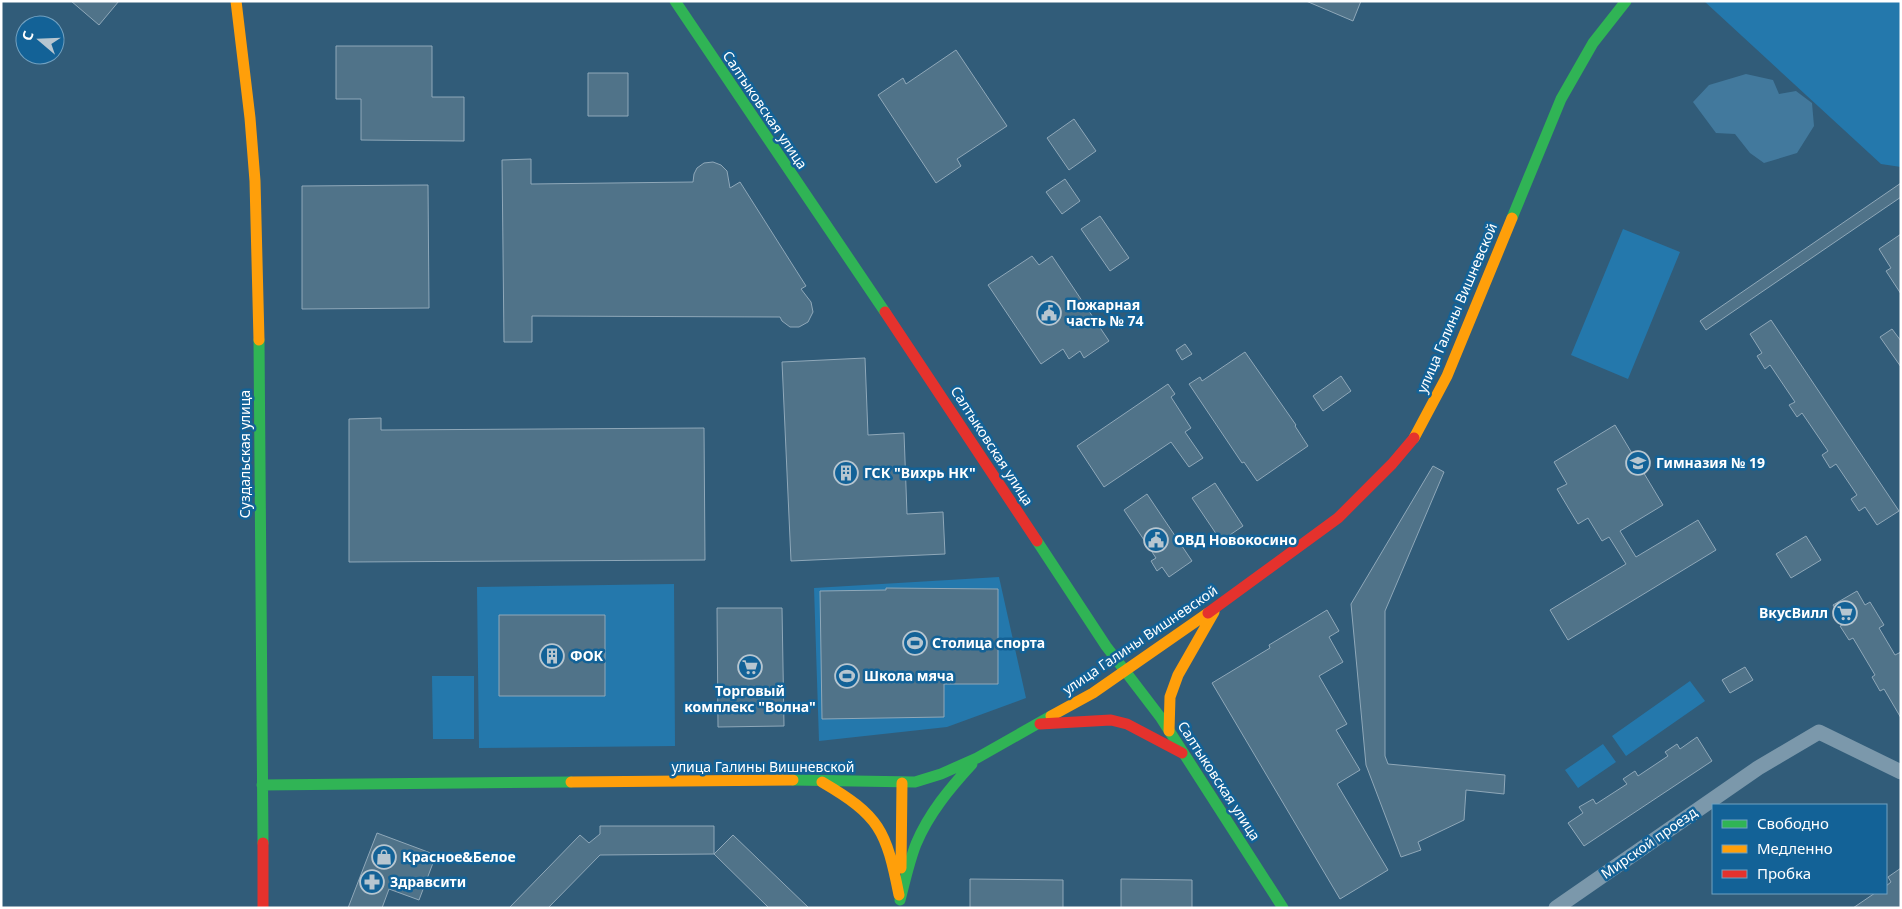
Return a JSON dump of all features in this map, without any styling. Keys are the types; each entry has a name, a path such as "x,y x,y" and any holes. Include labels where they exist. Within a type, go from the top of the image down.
{"street":[{"name":"Суздальская улица","path":"236,1 255,177 260,398 263,908"},
{"name":"Салтыковская улица","path":"674,1 972,441 1106,646 1169,731 1283,908"},
{"name":"улица Галины Вишневской","path":"262,785 820,781 902,783 928,779 977,758 1093,692 1217,607 1338,518 1386,471 1413,438 1447,376 1561,99 1593,43 1626,1"},
{"path":"1169,731 1170,697 1178,675 1217,607"},
{"path":"1037,724 1111,720 1127,724 1185,755"},
{"name":"Мирской проезд","path":"1556,908 1750,774 1819,732 1901,772"},
{"path":"900,904 913,853 922,832 948,790 977,758"},
{"path":"820,781 860,806 872,816 884,834 891,856 900,904"},
{"path":"900,904 902,783"}],"shaded area":[{"path":"1704,1 1901,1 1901,167 1881,164"},
{"path":"1746,74 1773,80 1779,94 1796,91 1812,103 1814,126 1797,153 1764,163 1750,153 1735,134 1716,133 1693,102 1709,85"},
{"path":"1623,229 1680,252 1628,379 1571,355"},
{"name":"Столица спорта","path":"999,577 1026,698 947,727 819,741 814,588"},
{"path":"674,584 675,746 479,748 477,587"},
{"path":"432,676 474,676 474,739 433,739"},
{"path":"1690,681 1705,701 1626,756 1612,736"},
{"path":"1603,744 1616,762 1578,788 1565,770"}],"building":[{"path":"71,1 119,1 99,25"},
{"path":"1306,1 1361,1 1353,21"},
{"path":"336,46 432,46 432,97 464,97 464,141 361,140 361,99 336,99"},
{"path":"956,50 1007,126 957,159 961,166 936,183 878,95 903,78 906,84"},
{"path":"588,73 628,73 628,116 588,116"},
{"path":"1074,119 1096,151 1069,170 1047,138"},
{"path":"531,159 531,184 693,182 697,168 704,163 713,162 721,165 727,171 730,188 740,182 806,286 801,289 811,302 813,312 808,322 799,327 790,327 780,317 532,316 532,342 504,342 502,160"},
{"path":"1065,179 1080,201 1062,214 1046,192"},
{"path":"1901,183 1901,197 1706,330 1700,321"},
{"path":"428,185 429,308 302,309 302,186"},
{"path":"1100,216 1129,258 1110,271 1081,229"},
{"path":"1901,234 1901,294 1886,271 1891,268 1879,249"},
{"name":"Пожарная часть № 74","path":"1032,256 1039,265 1052,256 1109,341 1084,358 1080,351 1069,359 1063,349 1041,364 988,285"},
{"path":"1771,320 1899,511 1877,525 1865,507 1859,511 1851,499 1857,495 1836,464 1830,468 1822,455 1828,451 1802,413 1797,417 1789,405 1795,402 1770,365 1765,369 1757,356 1762,353 1750,334"},
{"path":"1892,329 1901,341 1901,367 1880,337"},
{"path":"1185,344 1192,354 1182,360 1176,350"},
{"path":"1245,352 1296,425 1308,446 1257,481 1244,462 1242,463 1189,384 1200,377 1202,381"},
{"name":"ГСК \"Вихрь НК\"","path":"865,358 868,435 904,433 907,514 943,512 945,554 791,561 782,362"},
{"path":"1341,376 1351,391 1323,411 1313,396"},
{"path":"1168,384 1175,394 1171,397 1191,428 1185,432 1203,458 1189,467 1171,442 1104,487 1077,446"},
{"path":"381,418 381,430 704,428 705,560 349,562 349,419"},
{"path":"1615,425 1663,505 1620,531 1636,557 1698,520 1716,550 1568,640 1550,610 1626,564 1609,537 1602,541 1588,518 1578,524 1557,489 1567,484 1554,462"},
{"path":"1433,466 1444,472 1385,611 1385,756 1388,764 1505,775 1504,794 1466,790 1464,820 1418,842 1421,850 1401,857 1366,765 1351,604"},
{"path":"1215,483 1243,526 1221,541 1192,498"},
{"path":"1147,494 1192,561 1169,577 1162,567 1157,571 1151,561 1156,558 1124,510"},
{"path":"1806,536 1821,560 1791,578 1776,554"},
{"name":"Столица спорта","path":"886,588 998,589 998,684 944,684 944,717 822,719 820,591 886,590"},
{"path":"1857,591 1865,605 1870,602 1884,625 1879,628 1895,655 1901,652 1901,718 1884,689 1880,691 1872,677 1875,675 1853,638 1849,640 1840,626 1845,624 1833,605"},
{"name":"Торговый комплекс \"Волна\"","path":"717,608 782,608 784,726 718,727"},
{"path":"1327,610 1339,631 1329,637 1343,662 1319,676 1347,724 1336,730 1360,770 1337,784 1388,870 1340,899 1212,683 1270,648 1269,645"},
{"name":"ФОК","path":"499,615 605,615 605,696 499,696"},
{"path":"1745,667 1753,680 1730,693 1722,680"},
{"path":"1697,737 1712,761 1584,846 1568,823 1583,813 1579,807 1593,799 1596,804 1627,784 1623,779 1635,771 1638,776 1668,756 1665,752 1677,744 1680,749"},
{"path":"600,826 714,826 714,854 600,855 548,908 509,908 580,835 589,843 600,834"},
{"path":"377,833 436,855 419,900 389,889 382,908 348,908"},
{"path":"733,835 809,908 769,908 714,854"},
{"path":"1901,868 1901,908 1853,908 1874,894 1887,894 1887,885 1891,882 1888,877"},
{"path":"970,879 1063,880 1063,908 970,908"},
{"path":"1121,879 1192,880 1192,908 1121,908"}],"traffic: fast":[{"path":"675,1 885,312"},
{"path":"1512,218 1561,99 1593,43 1626,1"},
{"path":"259,340 263,843"},
{"path":"1037,541 1106,646 1161,718 1283,908"},
{"path":"793,780 915,782 941,774 977,758 1051,716"},
{"path":"900,900 911,858 921,833 941,801 972,764"},
{"path":"262,785 571,782"}],"traffic: slow":[{"path":"236,1 250,118 255,181 259,340"},
{"path":"1414,438 1447,376 1512,218"},
{"path":"1169,731 1170,697 1178,675 1214,612"},
{"path":"1051,716 1093,693 1208,613"},
{"path":"571,782 793,780"},
{"path":"822,782 857,805 877,827 890,855 899,895"},
{"path":"901,868 902,783"}],"traffic: jam":[{"path":"885,312 1037,541"},
{"path":"1208,613 1338,518 1392,464 1414,438"},
{"path":"1040,724 1111,720 1127,724 1182,753"},
{"path":"263,843 263,908"}],"place":[{"name":"Пожарная часть № 74","path":"1049,313"},
{"name":"Гимназия № 19","path":"1638,463"},
{"name":"ГСК \"Вихрь НК\"","path":"846,473"},
{"name":"ОВД Новокосино","path":"1156,540"},
{"name":"ВкусВилл","path":"1845,613"},
{"name":"Столица спорта","path":"915,643"},
{"name":"ФОК","path":"552,656"},
{"name":"Торговый комплекс \"Волна\"","path":"750,667"},
{"name":"Школа мяча","path":"847,676"},
{"name":"Красное&Белое","path":"384,857"},
{"name":"Здравсити","path":"372,882"}]}
